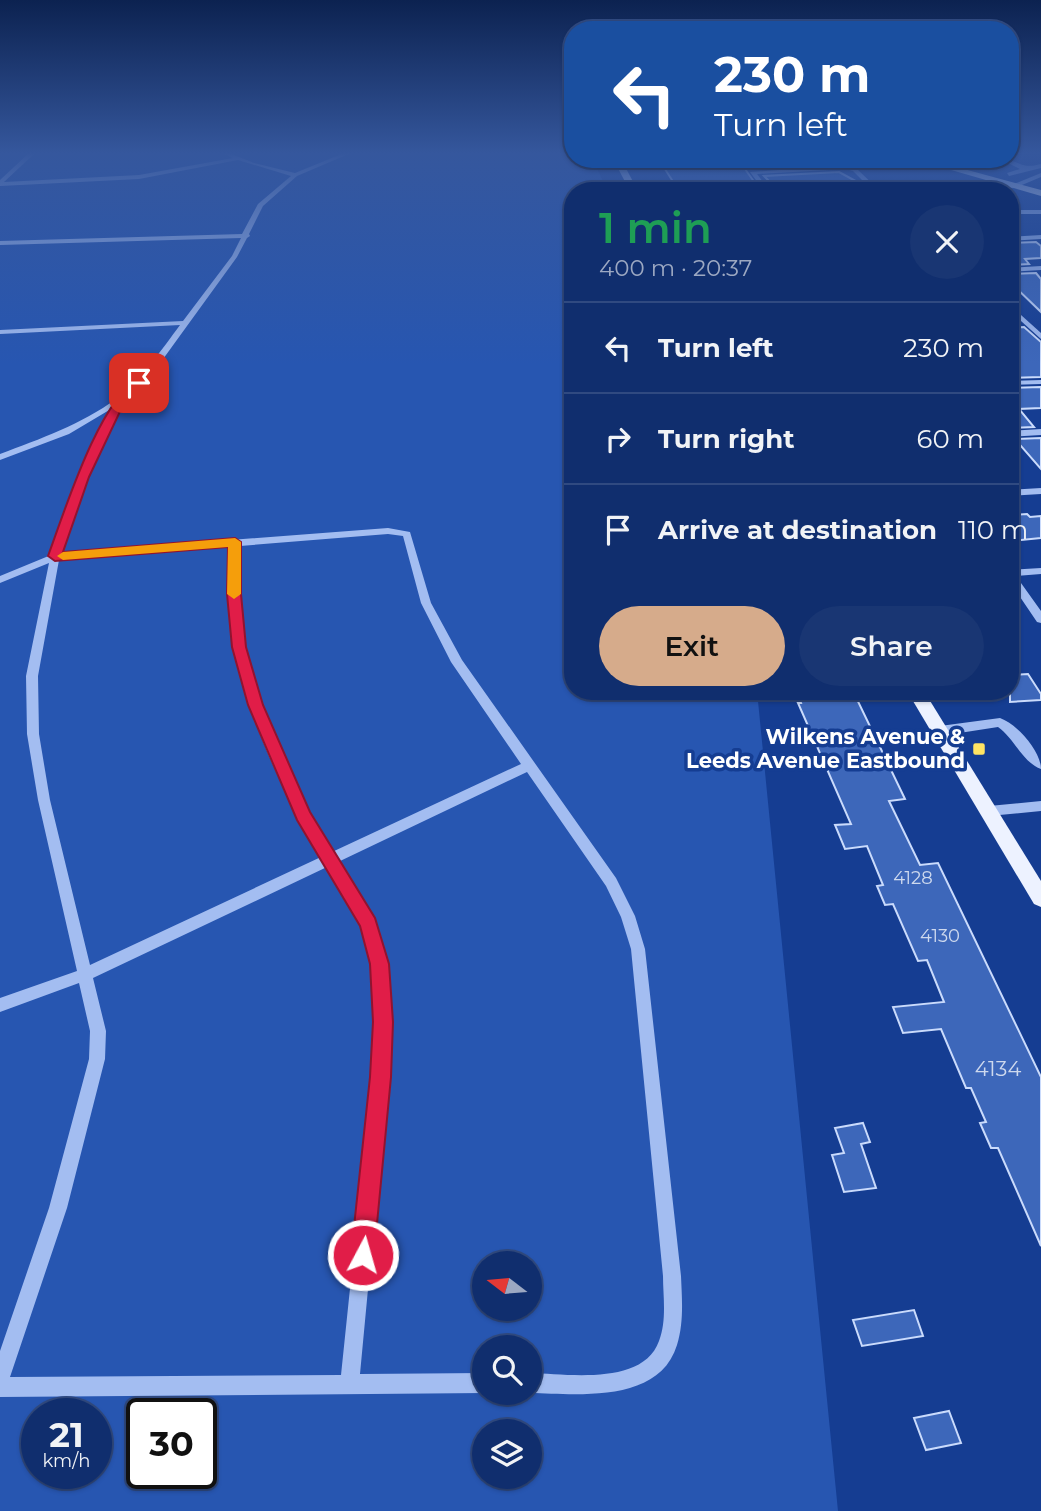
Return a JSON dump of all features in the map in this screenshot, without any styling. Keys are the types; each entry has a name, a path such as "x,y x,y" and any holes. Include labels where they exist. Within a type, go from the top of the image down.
{"main road":[{"path":"921,700 1041,898"}],"street":[{"path":"0,457 66,432 119,401 155,364 247,236 253,224"},
{"path":"0,243 247,236"},
{"path":"1019,238 1041,237"},
{"path":"1019,269 1041,268"},
{"path":"1019,316 1041,337"},
{"path":"0,332 185,323"},
{"path":"1019,383 1041,382"},
{"path":"0,1379 58,1208 97,1059 98,1031 44,800 33,734 32,676 55,556 83,477 119,401"},
{"path":"1019,433 1041,432"},
{"path":"1019,492 1041,491"},
{"path":"0,580 55,556 388,531 407,534 426,603 439,632 528,766 611,882 628,916 638,949 672,1276 673,1321 664,1354 642,1378 609,1383 542,1383"},
{"path":"235,542 234,594 239,647 255,705 303,815 327,860 368,924 380,964 383,1022 380,1077 350,1383"},
{"path":"1019,573 1041,571"},
{"path":"1019,587 1041,619"},
{"path":"940,731 1000,722 1013,731 1035,761 1041,764"},
{"path":"0,1005 85,975 528,766"},
{"path":"989,811 1041,806"},
{"path":"0,1387 472,1383"}],"shaded area":[{"path":"0,224 564,224 564,700 758,700 838,1511 0,1511"}],"building":[{"path":"1036,242 1041,246 1041,258 1025,259 1029,264 1019,265 1019,243"},
{"path":"1036,273 1041,279 1041,312 1019,291 1019,274"},
{"path":"1019,327 1024,327 1041,342 1041,377 1019,378"},
{"path":"1041,387 1041,408 1019,409 1019,388"},
{"path":"1019,409 1034,427 1019,428"},
{"path":"1041,438 1041,469 1019,444 1019,439"},
{"path":"1019,514 1041,516 1041,538 1019,540"},
{"path":"1019,674 1028,674 1041,694 1041,700 1010,702 1019,700"},
{"path":"800,700 857,700 905,799 889,801 920,865 938,863 1041,1077 1041,1246 998,1148 991,1148 980,1123 986,1122 971,1088 966,1088 941,1029 903,1033 893,1007 944,1002 927,960 918,961 893,904 885,905 877,886 883,885 867,846 845,849 835,825 851,824 798,703 801,703"},
{"path":"863,1123 870,1142 861,1144 876,1188 844,1192 832,1155 844,1153 835,1128"},
{"path":"914,1310 923,1336 862,1346 853,1320"},
{"path":"949,1411 961,1443 926,1450 914,1418"}],"slow traffic":[{"path":"63,556 235,542 234,594"}],"place":[{"name":"Wilkens Avenue & Leeds Avenue Eastbound","path":"979,749"}],"route":[{"path":"139,383 119,401 83,477 63,526 55,556 235,542 234,594 239,647 255,705 303,815 327,860 350,892 368,924 380,964 383,1022 380,1077 363,1255"}]}
